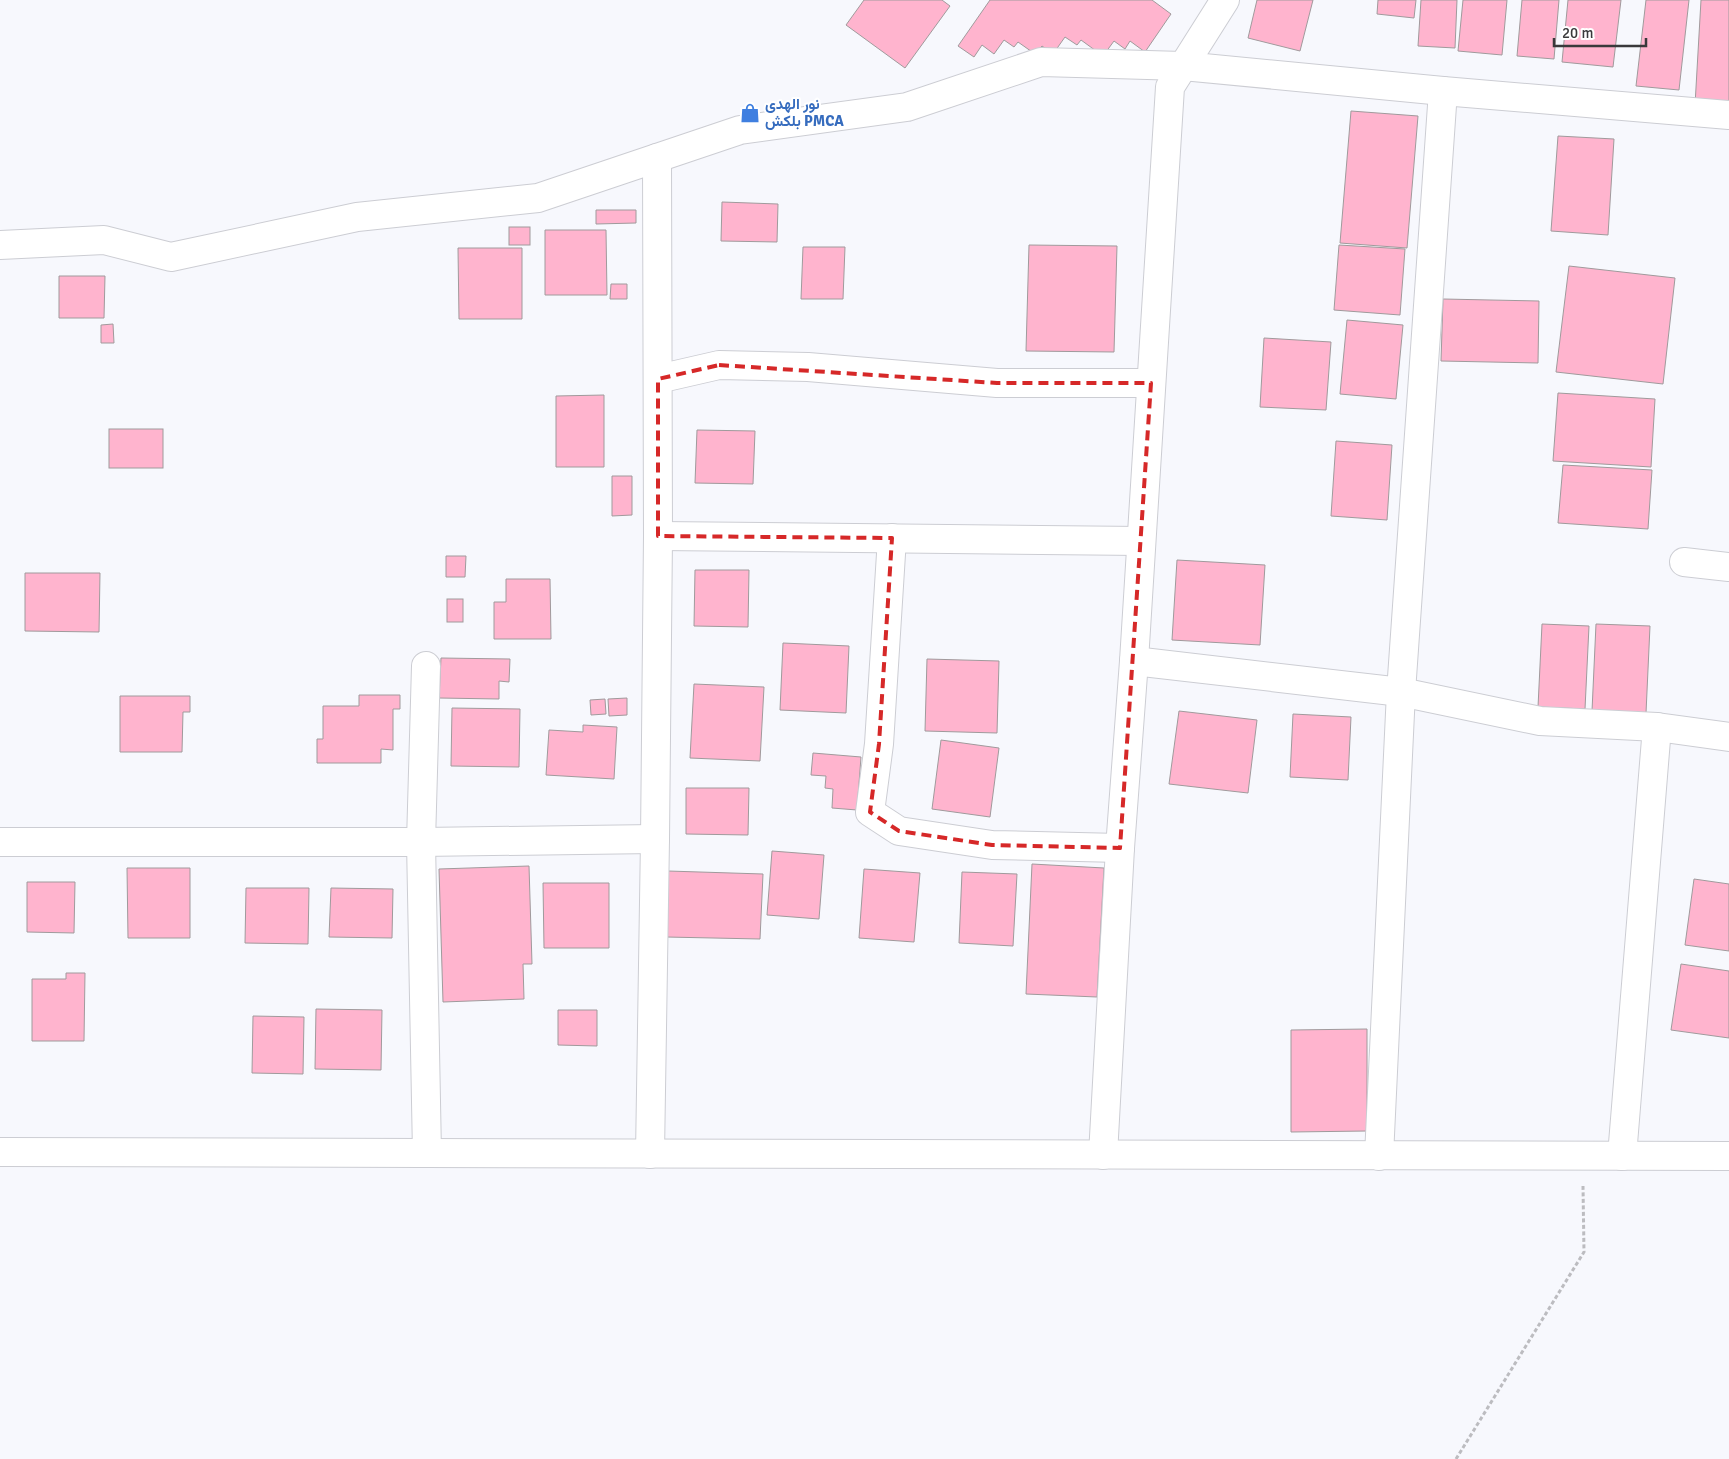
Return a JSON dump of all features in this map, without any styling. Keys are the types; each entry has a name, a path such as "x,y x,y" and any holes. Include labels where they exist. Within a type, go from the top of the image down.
{"street":[{"path":"1103,1154 1120,848 1134,661 1170,86 1225,0"},
{"path":"0,245 104,240 170,257 357,217 538,198 740,130 907,107 1041,62 1183,66 1443,91 1729,115"},
{"path":"1379,1156 1401,692 1443,91"},
{"path":"650,1154 656,838 658,536 657,158"},
{"path":"658,380 719,365 808,368 997,383 1151,383"},
{"path":"658,536 1141,541"},
{"path":"892,538 879,744 870,812 899,831 992,845 1120,848"},
{"path":"1684,562 1729,567"},
{"path":"1134,661 1401,692 1540,721 1657,727 1729,737"},
{"path":"426,666 421,842 427,1153"},
{"path":"1622,1156 1657,727"},
{"path":"0,842 421,842 656,838"},
{"path":"0,1152 1729,1156"}],"path":[{"path":"1456,1459 1584,1252 1582,1156"}],"highlighted area":[{"path":"719,365 997,383 1151,383 1120,848 992,845 899,831 870,812 879,744 892,538 658,536 658,379"}],"building":[{"path":"864,0 942,0 950,6 905,68 846,25"},
{"path":"990,0 1152,0 1171,14 1145,52 1130,41 1125,49 1114,41 1103,56 1081,40 1077,45 1065,37 1053,54 1042,46 1035,54 1018,42 1014,47 1004,40 994,54 982,45 974,57 958,46"},
{"path":"1257,0 1313,0 1300,51 1248,38"},
{"path":"1378,0 1416,0 1414,18 1377,14"},
{"path":"1421,0 1457,0 1455,48 1418,46"},
{"path":"1463,0 1507,0 1502,55 1458,51"},
{"path":"1522,0 1559,0 1554,59 1517,56"},
{"path":"1568,0 1621,0 1613,67 1562,62"},
{"path":"1646,0 1689,0 1679,90 1636,86"},
{"path":"1701,0 1729,0 1729,107 1695,105"},
{"path":"1351,111 1418,116 1407,248 1340,243"},
{"path":"1558,136 1614,139 1608,235 1551,231"},
{"path":"722,202 778,204 777,242 721,241"},
{"path":"596,210 636,210 636,223 596,224"},
{"path":"509,227 530,227 530,245 509,245"},
{"path":"545,230 606,230 607,295 545,295"},
{"path":"1029,245 1117,246 1114,352 1026,351"},
{"path":"1339,245 1405,249 1400,315 1334,310"},
{"path":"803,247 845,247 843,299 801,299"},
{"path":"458,248 522,248 522,319 459,319"},
{"path":"1569,266 1675,278 1663,384 1556,372"},
{"path":"59,276 105,276 104,318 59,318"},
{"path":"611,284 627,284 627,299 610,299"},
{"path":"1443,299 1539,301 1538,363 1441,361"},
{"path":"1347,320 1403,325 1396,399 1340,394"},
{"path":"113,324 114,343 101,343 101,325"},
{"path":"1264,338 1331,342 1326,410 1260,407"},
{"path":"1558,393 1655,399 1651,467 1553,461"},
{"path":"604,395 604,467 556,467 556,396"},
{"path":"109,429 163,429 163,468 109,468"},
{"path":"697,430 755,431 753,484 695,483"},
{"path":"1336,441 1392,445 1387,520 1331,516"},
{"path":"1563,465 1652,470 1648,529 1558,523"},
{"path":"612,476 632,476 632,515 612,516"},
{"path":"446,556 466,556 465,577 446,577"},
{"path":"1177,560 1265,565 1260,645 1172,640"},
{"path":"695,570 749,570 748,627 694,626"},
{"path":"25,573 100,573 99,632 25,631"},
{"path":"506,579 550,579 551,639 494,639 494,602 506,602"},
{"path":"447,599 463,599 463,622 447,622"},
{"path":"1542,624 1589,626 1585,709 1538,707"},
{"path":"1596,624 1650,626 1646,713 1592,711"},
{"path":"783,643 849,646 846,713 780,710"},
{"path":"441,658 510,659 509,682 499,681 499,699 439,698"},
{"path":"927,659 999,661 997,733 925,731"},
{"path":"694,684 764,687 760,761 690,758"},
{"path":"359,695 400,695 400,709 393,709 393,750 381,749 381,763 317,763 317,739 323,739 323,706 359,706"},
{"path":"120,696 190,696 190,712 183,712 182,752 120,752"},
{"path":"627,698 627,715 609,716 608,699"},
{"path":"605,699 606,714 591,715 590,700"},
{"path":"452,708 520,709 519,767 451,766"},
{"path":"1179,711 1257,720 1248,793 1169,784"},
{"path":"1293,714 1351,717 1348,780 1290,777"},
{"path":"583,725 617,727 614,779 546,775 549,730 583,732"},
{"path":"941,740 999,748 990,817 932,809"},
{"path":"813,753 861,757 857,810 832,808 833,789 825,788 826,776 811,775"},
{"path":"686,788 749,788 748,835 686,834"},
{"path":"772,851 824,855 819,919 767,915"},
{"path":"1032,864 1104,868 1097,997 1026,994"},
{"path":"529,866 532,964 523,964 524,999 443,1002 439,869"},
{"path":"127,868 190,868 190,938 128,938"},
{"path":"864,869 920,873 914,942 859,938"},
{"path":"668,871 763,874 760,939 666,937"},
{"path":"962,872 1017,874 1013,946 959,943"},
{"path":"1694,879 1729,884 1729,951 1685,945"},
{"path":"27,882 75,882 74,933 27,932"},
{"path":"543,883 609,883 609,948 544,948"},
{"path":"246,888 309,888 308,944 245,943"},
{"path":"331,888 393,889 392,938 329,937"},
{"path":"1681,964 1729,971 1729,1038 1671,1030"},
{"path":"66,973 85,973 84,1041 32,1041 32,979 66,979"},
{"path":"316,1009 382,1010 381,1070 315,1069"},
{"path":"558,1010 597,1010 597,1046 558,1045"},
{"path":"253,1016 304,1017 303,1074 252,1073"},
{"path":"1367,1029 1367,1131 1291,1132 1291,1030"}],"place":[{"name":"نور الهدى بلكش PMCA","path":"750,113"}]}
